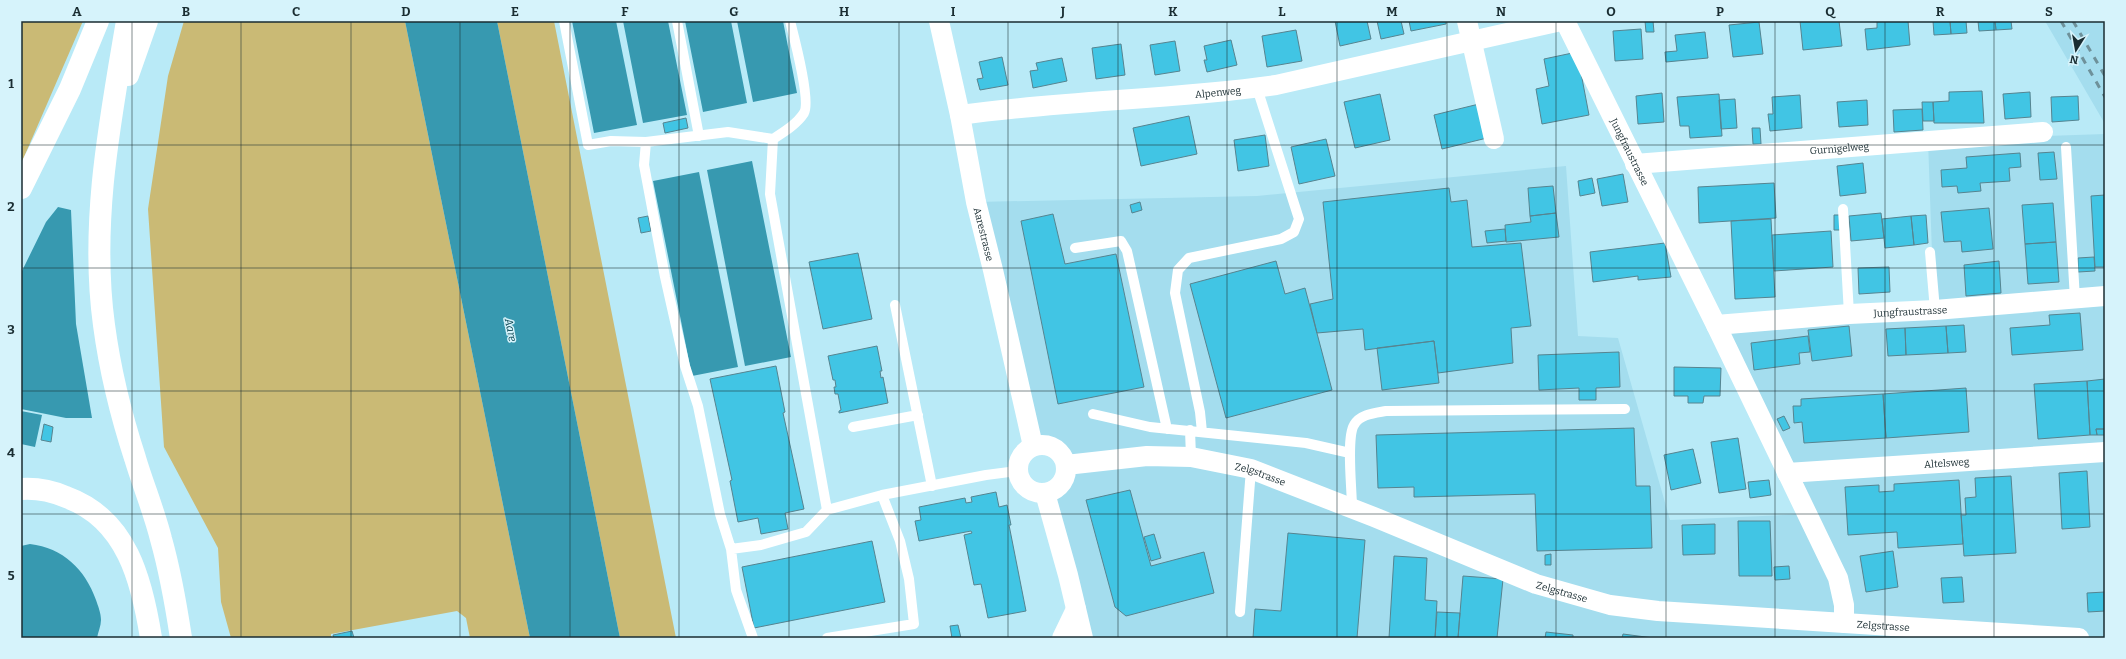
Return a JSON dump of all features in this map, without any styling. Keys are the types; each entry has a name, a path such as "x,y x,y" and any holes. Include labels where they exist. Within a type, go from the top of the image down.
{"highway":[{"path":"21,188 70,89 98,21"},
{"path":"127,21 108,133 100,214 100,278 104,325 127,432 161,537 181,638"},
{"path":"108,133 147,21"},
{"path":"21,489 40,490 72,499 87,507 112,529 122,542 136,571 145,604 151,638"}],"street":[{"name":"Aarestrasse","path":"939,21 960,115 976,202 1033,446"},
{"path":"1467,21 1494,139"},
{"name":"Alpenweg","path":"960,115 1002,109 1257,88 1561,21"},
{"name":"Jungfraustrasse","path":"1565,21 1716,325 1838,578 1844,605 1844,622"},
{"name":"Gurnigelweg","path":"1635,164 2043,132"},
{"name":"Jungfraustrasse","path":"1716,325 1849,314 1934,310 2075,300 2105,296"},
{"path":"1033,446 1050,446 1063,456 1066,465 1060,485 1055,490 1045,493 1031,491 1024,486 1019,480 1017,471 1021,456 1033,446"},
{"name":"Altelsweg","path":"1787,474 2105,452"},
{"name":"Zelgstrasse","path":"1066,465 1147,456 1192,457 1251,468 1536,584 1610,605 1658,611 2079,638"},
{"path":"1045,493 1083,637"},
{"path":"1062,638 1076,609"}],"lane":[{"path":"564,21 588,145 611,141 646,142 728,132 773,139 791,128 805,112 805,93 790,21"},
{"path":"677,21 699,136"},
{"path":"1202,432 1200,412 1175,293 1178,270 1189,258 1281,239 1294,232 1299,219 1257,88"},
{"path":"773,139 770,194 827,510"},
{"path":"646,142 644,165 665,277 685,366 698,406 720,514 731,549 736,590 753,638"},
{"path":"2066,147 2075,300"},
{"path":"1843,209 1849,314"},
{"path":"1075,248 1121,241 1127,251 1167,429"},
{"path":"1930,252 1934,310"},
{"path":"895,305 932,486"},
{"path":"1352,508 1349,437 1354,424 1369,413 1386,411 1625,408"},
{"path":"1093,414 1150,427 1306,443 1350,453"},
{"path":"854,428 918,415"},
{"path":"1190,430 1192,457"},
{"path":"1240,612 1251,468"},
{"path":"731,549 761,545 806,532 827,510 882,494 932,486 1001,472 1017,471"},
{"path":"826,638 914,624 909,579 902,549 882,494"}],"shaded area":[{"path":"21,21 83,21 21,164"},
{"path":"184,21 405,21 530,638 470,638 466,618 457,611 331,634 331,638 231,638 221,602 218,548 164,447 148,209 168,76"},
{"path":"497,21 554,21 676,638 620,638"},
{"path":"2045,21 2105,21 2105,124"},
{"path":"2105,134 2105,638 1083,638 1045,493 1055,489 1063,479 1065,472 1063,456 1050,446 1042,445 976,202 1257,196 1566,166 1578,336 1618,338 1670,520 1806,514 1716,325 1934,310 1928,140"}],"water":[{"name":"Aare","path":"405,21 497,21 620,638 530,638"},
{"path":"572,21 616,21 637,125 594,133"},
{"path":"623,21 668,21 687,115 643,123"},
{"path":"685,21 731,21 747,103 703,112"},
{"path":"737,21 783,21 797,93 753,102"},
{"path":"752,161 791,357 745,366 707,170"},
{"path":"699,172 738,367 692,376 653,181"},
{"path":"58,207 71,210 76,324 92,418 66,418 21,409 21,273 46,222"},
{"path":"21,411 42,415 35,447 21,444"},
{"path":"30,544 42,546 62,555 79,570 86,579 96,600 100,615 101,622 97,638 21,638 21,546"}],"building":[{"path":"1335,21 1367,21 1371,39 1340,46"},
{"path":"1377,21 1401,21 1404,34 1381,39"},
{"path":"1409,21 1446,21 1446,24 1411,31"},
{"path":"1645,21 1653,21 1654,32 1646,32"},
{"path":"1800,21 1839,21 1842,46 1803,50"},
{"path":"1877,21 1908,21 1910,45 1867,50 1865,29 1877,28"},
{"path":"1933,21 1950,21 1951,34 1934,35"},
{"path":"1950,21 1966,21 1967,33 1951,34"},
{"path":"1978,21 1995,21 1996,30 1979,31"},
{"path":"1995,21 2011,21 2012,29 1996,30"},
{"path":"1759,22 1763,54 1733,57 1729,25"},
{"path":"1641,29 1643,59 1615,61 1613,31"},
{"path":"1296,30 1302,61 1267,67 1262,36"},
{"path":"1705,32 1708,58 1666,62 1665,52 1677,51 1675,35"},
{"path":"1231,40 1237,65 1207,72 1204,60 1207,60 1204,46"},
{"path":"1175,41 1180,71 1155,75 1150,45"},
{"path":"1121,44 1125,75 1096,79 1092,48"},
{"path":"1577,52 1589,115 1542,124 1536,89 1549,86 1544,59"},
{"path":"1002,57 1008,85 980,90 977,79 983,78 979,62"},
{"path":"1062,58 1067,81 1033,88 1030,71 1038,70 1036,63"},
{"path":"1982,91 1984,123 1934,123 1933,102 1949,101 1949,92"},
{"path":"2030,92 2031,117 2005,119 2003,94"},
{"path":"1662,93 1664,122 1638,124 1636,96"},
{"path":"1380,94 1390,140 1355,148 1344,102"},
{"path":"1719,94 1722,136 1690,138 1689,126 1680,126 1677,97"},
{"path":"1800,95 1802,128 1770,131 1768,114 1773,114 1772,97"},
{"path":"2078,96 2079,120 2052,122 2051,97"},
{"path":"1735,99 1737,128 1721,129 1719,100"},
{"path":"1867,100 1868,125 1839,127 1837,102"},
{"path":"1922,102 1933,102 1934,121 1923,121"},
{"path":"1479,104 1487,138 1442,149 1434,115"},
{"path":"1922,109 1923,130 1894,132 1893,110"},
{"path":"1189,116 1197,154 1141,166 1133,128"},
{"path":"686,118 688,128 665,133 663,123"},
{"path":"1752,128 1760,128 1761,144 1753,144"},
{"path":"1265,135 1269,166 1238,171 1234,140"},
{"path":"1326,139 1335,176 1299,184 1291,147"},
{"path":"2054,152 2057,179 2040,180 2038,153"},
{"path":"2020,153 2021,167 2009,168 2010,181 1980,183 1981,191 1958,193 1957,186 1942,187 1941,170 1967,168 1966,157"},
{"path":"1863,163 1866,193 1840,196 1837,166"},
{"path":"1623,174 1628,202 1602,206 1597,179"},
{"path":"1592,178 1595,193 1580,196 1578,181"},
{"path":"1774,183 1776,218 1699,223 1698,187"},
{"path":"1553,186 1556,213 1530,216 1528,188"},
{"path":"1449,188 1451,202 1467,200 1472,247 1521,243 1531,326 1511,328 1513,363 1438,373 1434,341 1365,350 1363,329 1317,333 1310,304 1333,299 1323,202"},
{"path":"2105,195 2105,267 2095,267 2091,196"},
{"path":"1140,202 1142,210 1132,213 1130,205"},
{"path":"2053,203 2056,242 2025,244 2022,205"},
{"path":"1989,208 1993,249 1962,252 1961,241 1944,242 1941,212"},
{"path":"1556,213 1559,237 1506,242 1505,225 1531,222 1530,216"},
{"path":"1881,213 1884,238 1851,241 1849,216"},
{"path":"1053,214 1065,264 1116,254 1144,387 1058,404 1021,221"},
{"path":"1834,215 1842,215 1843,230 1834,230"},
{"path":"1926,215 1928,243 1914,245 1911,216"},
{"path":"648,216 651,231 641,233 638,218"},
{"path":"1911,216 1914,245 1885,248 1882,219"},
{"path":"1771,219 1775,297 1735,299 1731,221"},
{"path":"1505,229 1506,241 1487,243 1485,231"},
{"path":"1831,231 1833,267 1774,271 1772,235"},
{"path":"2056,242 2059,282 2028,284 2025,244"},
{"path":"1665,243 1671,277 1638,280 1638,276 1593,282 1590,252"},
{"path":"858,253 872,319 823,329 809,262"},
{"path":"2094,257 2095,271 2078,272 2078,258"},
{"path":"1276,261 1285,294 1305,288 1332,390 1226,418 1190,284"},
{"path":"1999,261 2001,293 1966,296 1964,265"},
{"path":"1889,267 1890,292 1859,294 1858,268"},
{"path":"2080,313 2083,350 2012,355 2010,328 2050,325 2049,315"},
{"path":"1964,325 1966,352 1948,353 1946,326"},
{"path":"1849,326 1852,356 1812,361 1808,330"},
{"path":"1946,326 1948,353 1906,355 1905,328"},
{"path":"1905,328 1906,355 1888,356 1886,329"},
{"path":"1808,336 1810,352 1799,353 1800,364 1754,370 1751,343"},
{"path":"1434,341 1439,383 1382,390 1377,348"},
{"path":"877,346 882,371 880,371 881,378 883,377 888,403 839,413 841,410 838,394 835,394 835,380 833,380 828,356"},
{"path":"1619,352 1620,387 1596,388 1596,400 1579,400 1579,388 1539,390 1538,355"},
{"path":"776,366 785,412 783,413 804,509 785,513 788,529 761,534 758,518 738,522 730,481 732,480 710,379"},
{"path":"1674,367 1721,368 1720,396 1704,396 1703,403 1688,403 1688,396 1674,396"},
{"path":"2105,379 2105,429 2096,429 2097,435 2090,435 2087,381"},
{"path":"2087,381 2090,435 2038,439 2034,384"},
{"path":"1966,388 1969,432 1886,438 1883,394"},
{"path":"1883,394 1886,438 1804,443 1802,422 1794,423 1793,406 1801,406 1801,399"},
{"path":"1784,416 1790,428 1783,431 1777,419"},
{"path":"44,424 53,427 51,442 41,440"},
{"path":"1634,428 1636,486 1650,486 1652,548 1537,551 1535,494 1414,497 1414,487 1378,488 1376,435"},
{"path":"2096,429 2105,429 2105,435 2097,435"},
{"path":"1738,438 1746,489 1719,493 1711,442"},
{"path":"1693,449 1701,483 1671,490 1664,455"},
{"path":"2087,471 2090,527 2062,529 2059,473"},
{"path":"2011,476 2016,553 1964,556 1961,515 1966,515 1965,498 1976,497 1975,478"},
{"path":"1769,480 1771,495 1750,498 1748,482"},
{"path":"1959,480 1963,544 1898,548 1897,532 1848,535 1845,487 1879,485 1879,492 1894,491 1894,484"},
{"path":"1130,490 1151,566 1204,552 1214,593 1126,616 1115,607 1086,500"},
{"path":"996,492 999,507 1007,505 1011,525 1009,525 1026,611 988,618 981,584 974,585 964,535 972,533 971,531 919,541 915,521 921,520 919,507 965,498 966,503 972,502 971,497"},
{"path":"1738,521 1770,521 1772,576 1739,576"},
{"path":"1715,524 1715,554 1683,555 1682,525"},
{"path":"1288,533 1365,540 1357,638 1253,638 1255,609 1281,611"},
{"path":"1154,534 1161,558 1151,561 1144,537"},
{"path":"872,541 885,602 754,628 742,567"},
{"path":"1893,551 1898,587 1866,592 1860,556"},
{"path":"1551,554 1551,565 1545,565 1545,555"},
{"path":"1394,556 1427,558 1425,600 1437,601 1435,638 1389,638"},
{"path":"1789,566 1790,579 1775,580 1774,567"},
{"path":"1463,576 1503,579 1497,638 1458,638"},
{"path":"1962,577 1964,602 1943,603 1941,578"},
{"path":"2105,592 2105,611 2088,612 2087,593"},
{"path":"1437,612 1460,613 1458,638 1435,638"},
{"path":"958,625 961,638 952,638 950,626"},
{"path":"352,631 354,638 334,638 333,635"},
{"path":"1546,632 1573,635 1573,638 1545,638"},
{"path":"1623,634 1653,638 1622,638"}],"railway":[{"path":"2061,21 2105,97"},
{"path":"2073,21 2105,76"}]}
